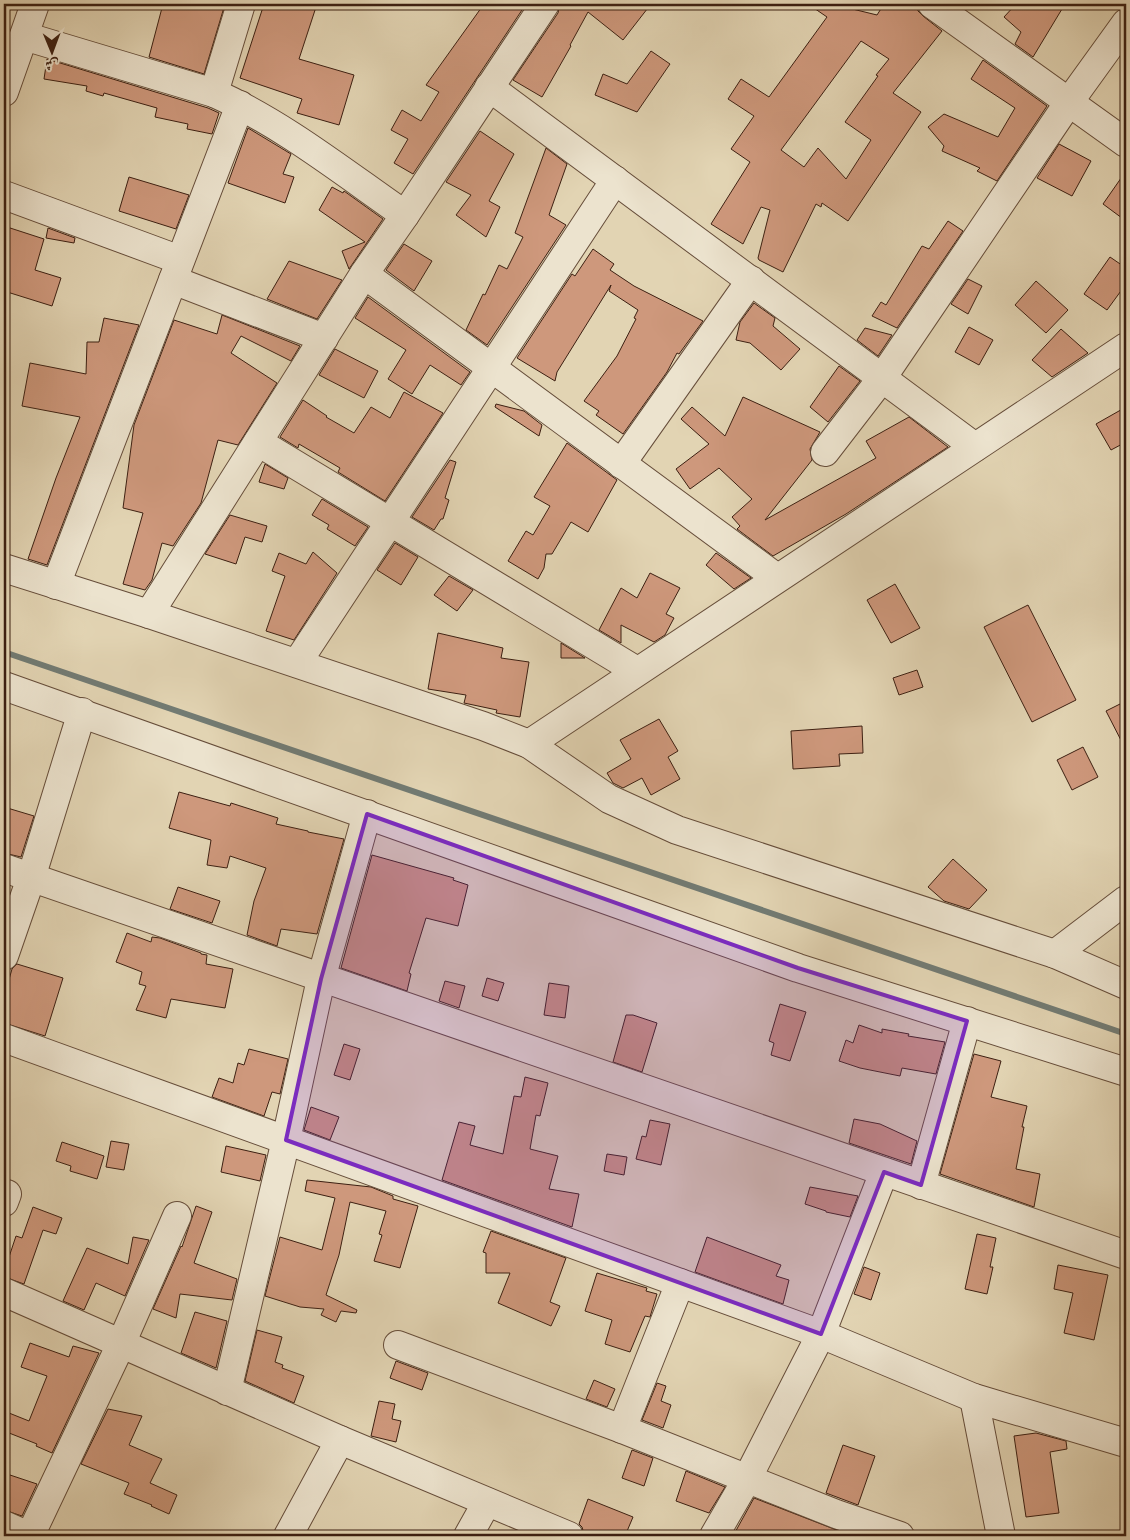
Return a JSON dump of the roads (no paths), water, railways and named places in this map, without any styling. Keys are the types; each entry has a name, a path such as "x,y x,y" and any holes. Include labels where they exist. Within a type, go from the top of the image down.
{"street":[{"path":"4,92 36,4"},
{"path":"214,93 240,4"},
{"path":"149,614 364,274 544,4"},
{"path":"932,4 1126,143"},
{"path":"825,452 882,378 1069,102 1126,23"},
{"path":"24,36 214,93 240,105 274,125 405,215"},
{"path":"489,87 975,447"},
{"path":"56,585 240,105"},
{"path":"297,663 615,180"},
{"path":"4,195 176,270 324,338"},
{"path":"364,274 777,578"},
{"path":"621,464 751,280"},
{"path":"529,744 1126,347"},
{"path":"258,442 637,671"},
{"path":"4,568 149,614 483,726 529,744 609,799 677,830 1055,954 1126,985"},
{"path":"4,686 82,712 798,968 1126,1072"},
{"path":"4,956 31,878 82,712"},
{"path":"227,1391 286,1140 321,979 367,814"},
{"path":"4,868 321,979 1126,1255"},
{"path":"1055,954 1126,900"},
{"path":"921,1184 967,1021"},
{"path":"4,1038 820,1334 974,1398 1126,1443"},
{"path":"714,1536 747,1479 820,1334 884,1172"},
{"path":"4,1525 30,1536 121,1344 177,1216"},
{"path":"622,1429 680,1283"},
{"path":"4,1292 340,1440 569,1536"},
{"path":"398,1345 622,1429 836,1514 900,1536"},
{"path":"974,1398 1000,1536"},
{"path":"288,1536 340,1440"},
{"path":"468,1536 486,1502"}],"waterway":[{"path":"4,652 1126,1034"}]}
